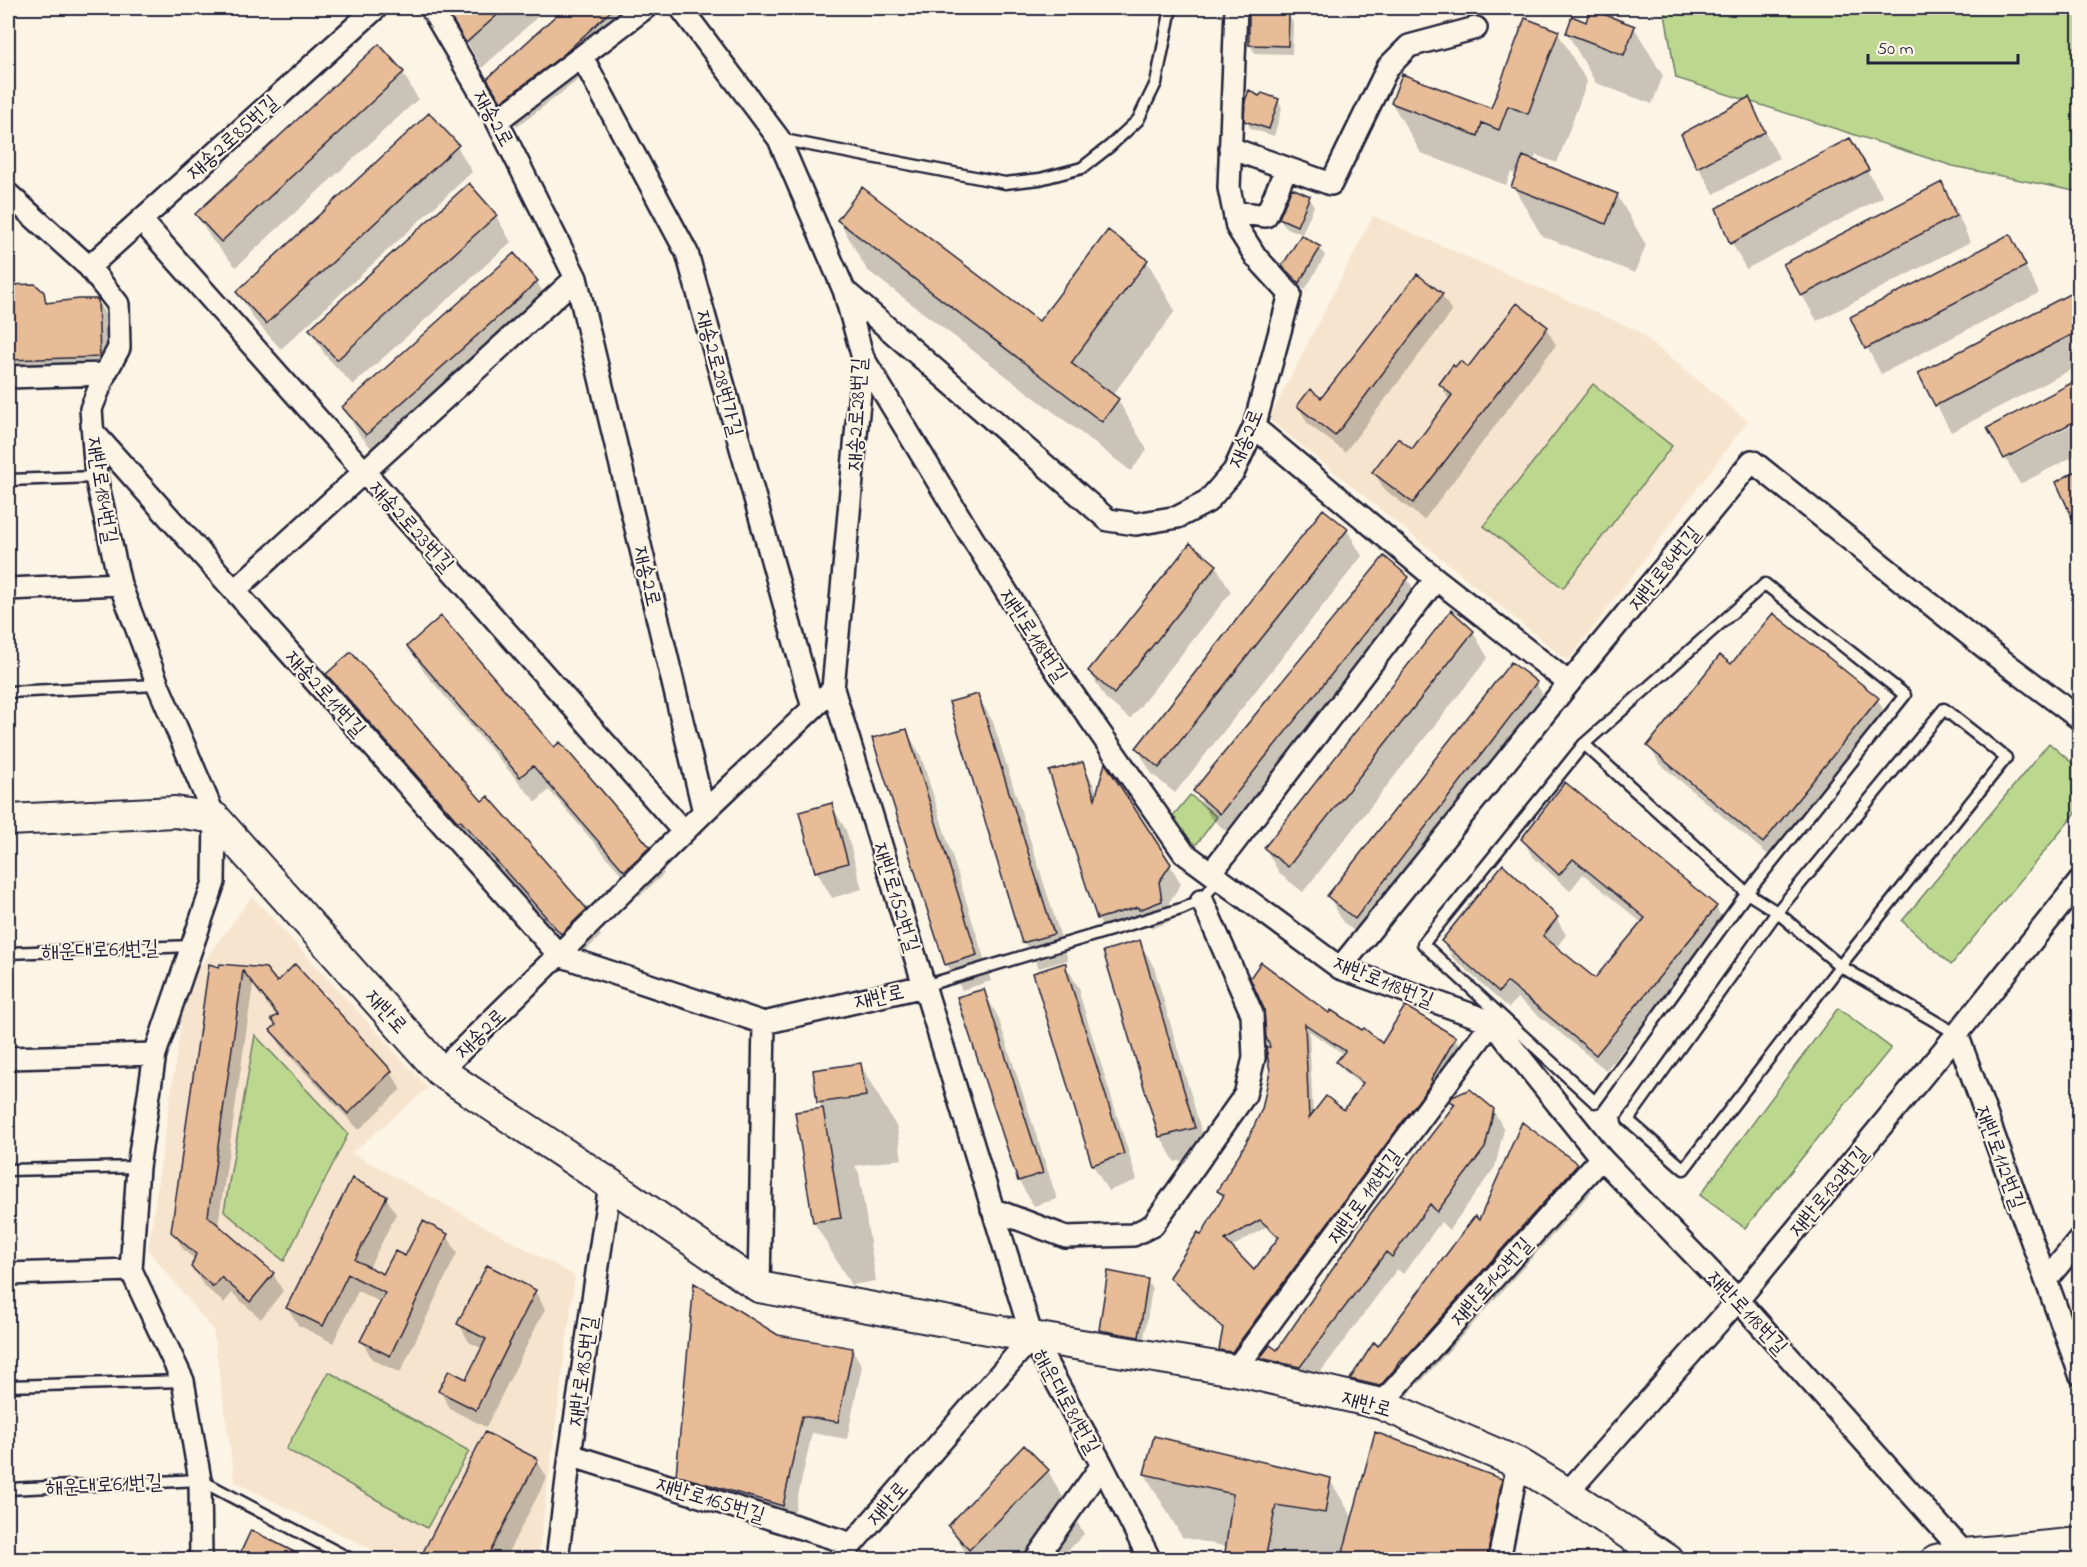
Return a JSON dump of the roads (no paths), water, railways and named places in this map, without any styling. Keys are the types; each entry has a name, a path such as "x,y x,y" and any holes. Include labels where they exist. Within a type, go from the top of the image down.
{"main road":[{"path":"8,820 175,812 215,818"},
{"name":"재반로","path":"215,818 441,1071 759,1287 1032,1337 1235,1370 1381,1404 1518,1463 1668,1560"},
{"path":"1936,1560 1965,1554 2079,1543"}],"street":[{"name":"재송2로85번길","path":"89,267 376,8"},
{"name":"재송2로","path":"431,8 497,121 576,278 704,812 441,1071"},
{"path":"497,121 645,8"},
{"name":"재송2로28번길","path":"681,8 779,139 844,290 863,358 833,689"},
{"name":"재송2로","path":"844,290 1108,520 1136,524 1178,517 1207,502 1234,471 1254,427 1290,294 1256,257 1237,226 1228,188 1236,8"},
{"path":"1230,148 1331,184 1388,67 1409,46 1476,28"},
{"name":"재송2로28번가길","path":"582,57 687,253 813,708"},
{"path":"1234,212 1266,216 1286,169"},
{"name":"재반로184번길","path":"8,194 89,267 118,304 119,348 105,374 91,409 96,477 120,584 158,685 215,818"},
{"name":"재송2로23번길","path":"141,220 683,831"},
{"path":"234,590 576,278"},
{"name":"재반로118번길","path":"863,358 1056,670 1184,854 1340,968 1492,1022 1601,1158 1738,1299 1965,1554"},
{"path":"8,377 105,374"},
{"path":"1254,427 1436,579 1569,683 1340,968"},
{"name":"재송2로11번길","path":"93,432 559,955"},
{"name":"재반로84번길","path":"1569,683 1752,461 1988,650 2079,719"},
{"path":"1215,876 1436,579"},
{"path":"8,589 120,584"},
{"path":"704,812 833,689"},
{"name":"재반로152번길","path":"833,689 1032,1337"},
{"path":"201,1560 200,1480 183,1381 131,1270 138,1167 155,1054 214,882 215,818"},
{"name":"재반로132번길","path":"1567,1493 1738,1299 1957,1034 2079,881"},
{"path":"992,1209 1066,1237 1133,1235 1153,1225 1245,1095 1254,1058 1252,1014 1202,900"},
{"path":"559,955 764,1023 759,1287"},
{"name":"재반로","path":"764,1023 924,986"},
{"name":"재반로 118번길","path":"1235,1370 1492,1022"},
{"name":"재반로112번길","path":"1957,1034 2079,1374"},
{"path":"8,1058 155,1054"},
{"name":"재반로142번길","path":"1381,1404 1601,1158"},
{"name":"재반로185번길","path":"557,1560 610,1184"},
{"path":"2046,1280 2079,1239"},
{"path":"8,1274 131,1270"},
{"name":"재반로","path":"845,1552 1032,1337"},
{"name":"해운대로81번길","path":"1032,1337 1102,1465 1150,1560"},
{"name":"재반로165번길","path":"570,1455 845,1552"},
{"path":"1499,1560 1518,1463"},
{"name":"해운대로81번길","path":"1035,1560 1102,1465"}],"lane":[{"path":"779,139 1005,183 1040,179 1082,168 1138,120 1156,83 1171,8"},
{"path":"8,480 96,477"},
{"path":"1765,584 1905,695 1748,893 1595,1102 1423,944 1584,744 1765,584"},
{"path":"8,692 158,685"},
{"path":"1944,709 2006,758 1840,966 1684,1169 1628,1120 1777,912 1944,709"},
{"path":"1584,744 1748,893 1777,912 1840,966 1957,1034"},
{"path":"924,986 1181,909 1202,900 1215,876"},
{"name":"해운대로61번길","path":"8,952 192,946"},
{"path":"8,1170 138,1167"},
{"path":"8,1386 183,1381"},
{"path":"200,1480 352,1560"},
{"name":"해운대로61번길","path":"8,1489 200,1480"}]}
